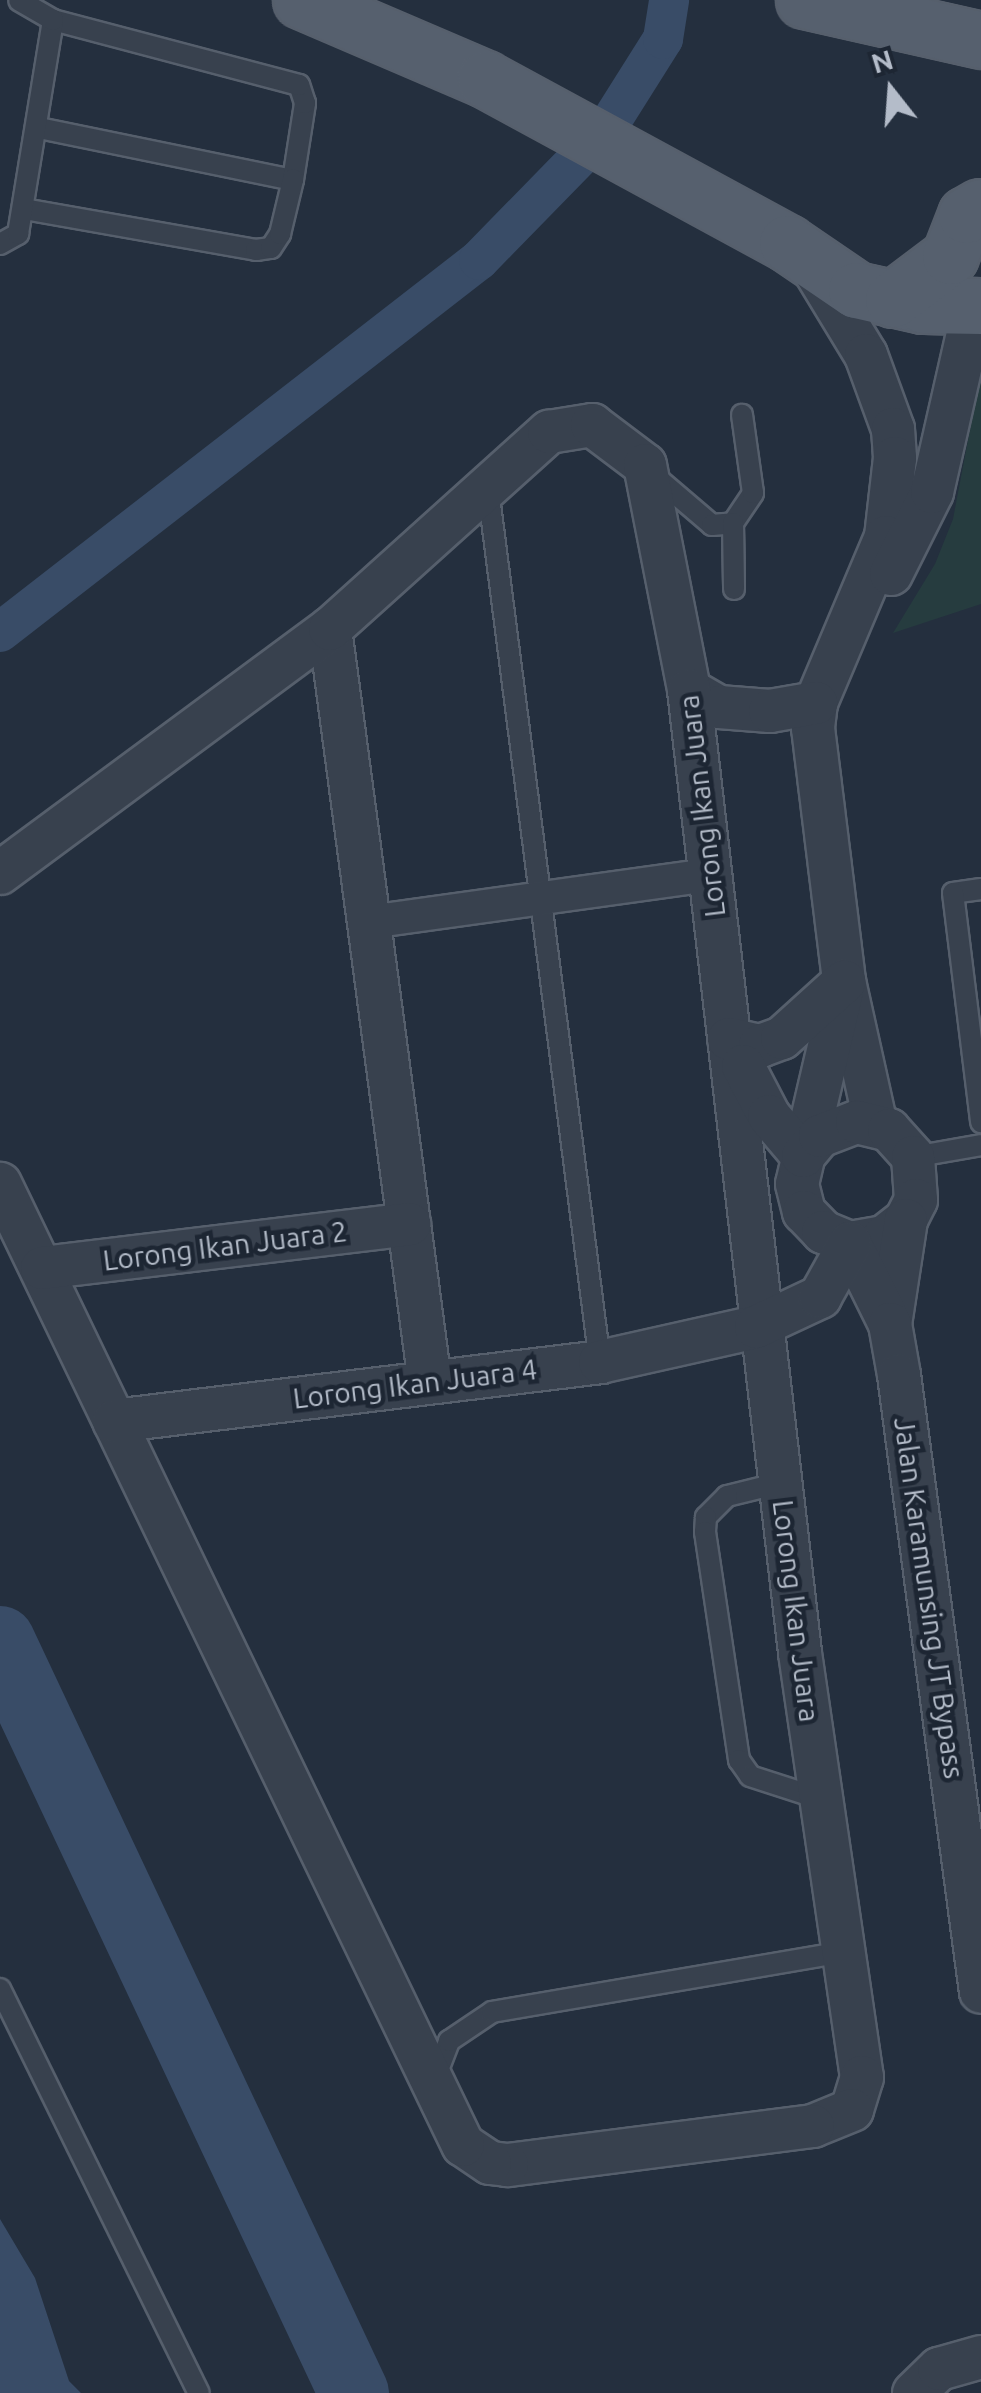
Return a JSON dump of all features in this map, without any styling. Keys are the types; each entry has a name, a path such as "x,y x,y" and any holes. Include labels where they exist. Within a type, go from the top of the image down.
{"main road":[{"path":"300,0 486,80 709,206 787,243 811,265 856,290 893,299 978,306 981,254"},
{"path":"804,0 981,40"},
{"path":"893,299 950,256 966,215 981,206"}],"street":[{"path":"811,265 866,355 892,429 896,458 886,537 820,694 813,728 844,981 876,1125 913,1156"},
{"path":"689,690 719,707 770,711 820,694 932,492 978,306"},
{"path":"0,873 330,628 548,432 578,423 606,431 645,465"},
{"name":"Lorong Ikan Juara","path":"0,1184 433,2090 463,2145 490,2162 507,2164 833,2121 852,2110 862,2077 780,1483 689,690 645,465"},
{"path":"330,628 430,1382"},
{"path":"370,922 710,876"},
{"path":"730,1039 760,1046 782,1038 805,1024 844,981"},
{"path":"844,981 796,1184 804,1212 823,1232 850,1243 884,1237 906,1220"},
{"path":"730,1039 768,1116 803,1156"},
{"path":"803,1156 838,1125 876,1125"},
{"name":"Jalan Karamunsing JT Bypass","path":"913,1156 916,1200 906,1220 890,1324 981,1992"},
{"name":"Lorong Ikan Juara 2","path":"42,1268 409,1224"},
{"name":"Lorong Ikan Juara 4","path":"114,1421 600,1362 714,1337 762,1325 820,1296 850,1243"},
{"name":"Jalan Karamunsing JT Bypass","path":"850,1243 890,1324"},
{"path":"914,2392 939,2369 979,2353"}],"lane":[{"path":"19,0 54,20 299,85 304,103 293,180 280,234 271,248 256,250 24,208"},
{"path":"0,244 18,234 54,20"},
{"path":"38,128 293,180"},
{"path":"734,589 732,523 754,493 742,415"},
{"path":"645,465 712,525 732,523"},
{"path":"488,487 600,1362"},
{"path":"981,889 954,893 981,1122"},
{"path":"913,1156 981,1145"},
{"path":"780,1483 727,1496 706,1517 705,1532 739,1760 750,1776 821,1799"},
{"path":"433,2090 448,2041 492,2012 843,1952"},
{"path":"0,1989 200,2393"}],"green space":[{"path":"981,372 981,604 893,633 935,564 953,519"}],"water":[{"path":"0,2219 35,2278 69,2381 81,2393 0,2393"}],"waterway":[{"path":"0,632 479,260 605,131 663,39 669,0"},
{"path":"0,1641 354,2393"}]}
